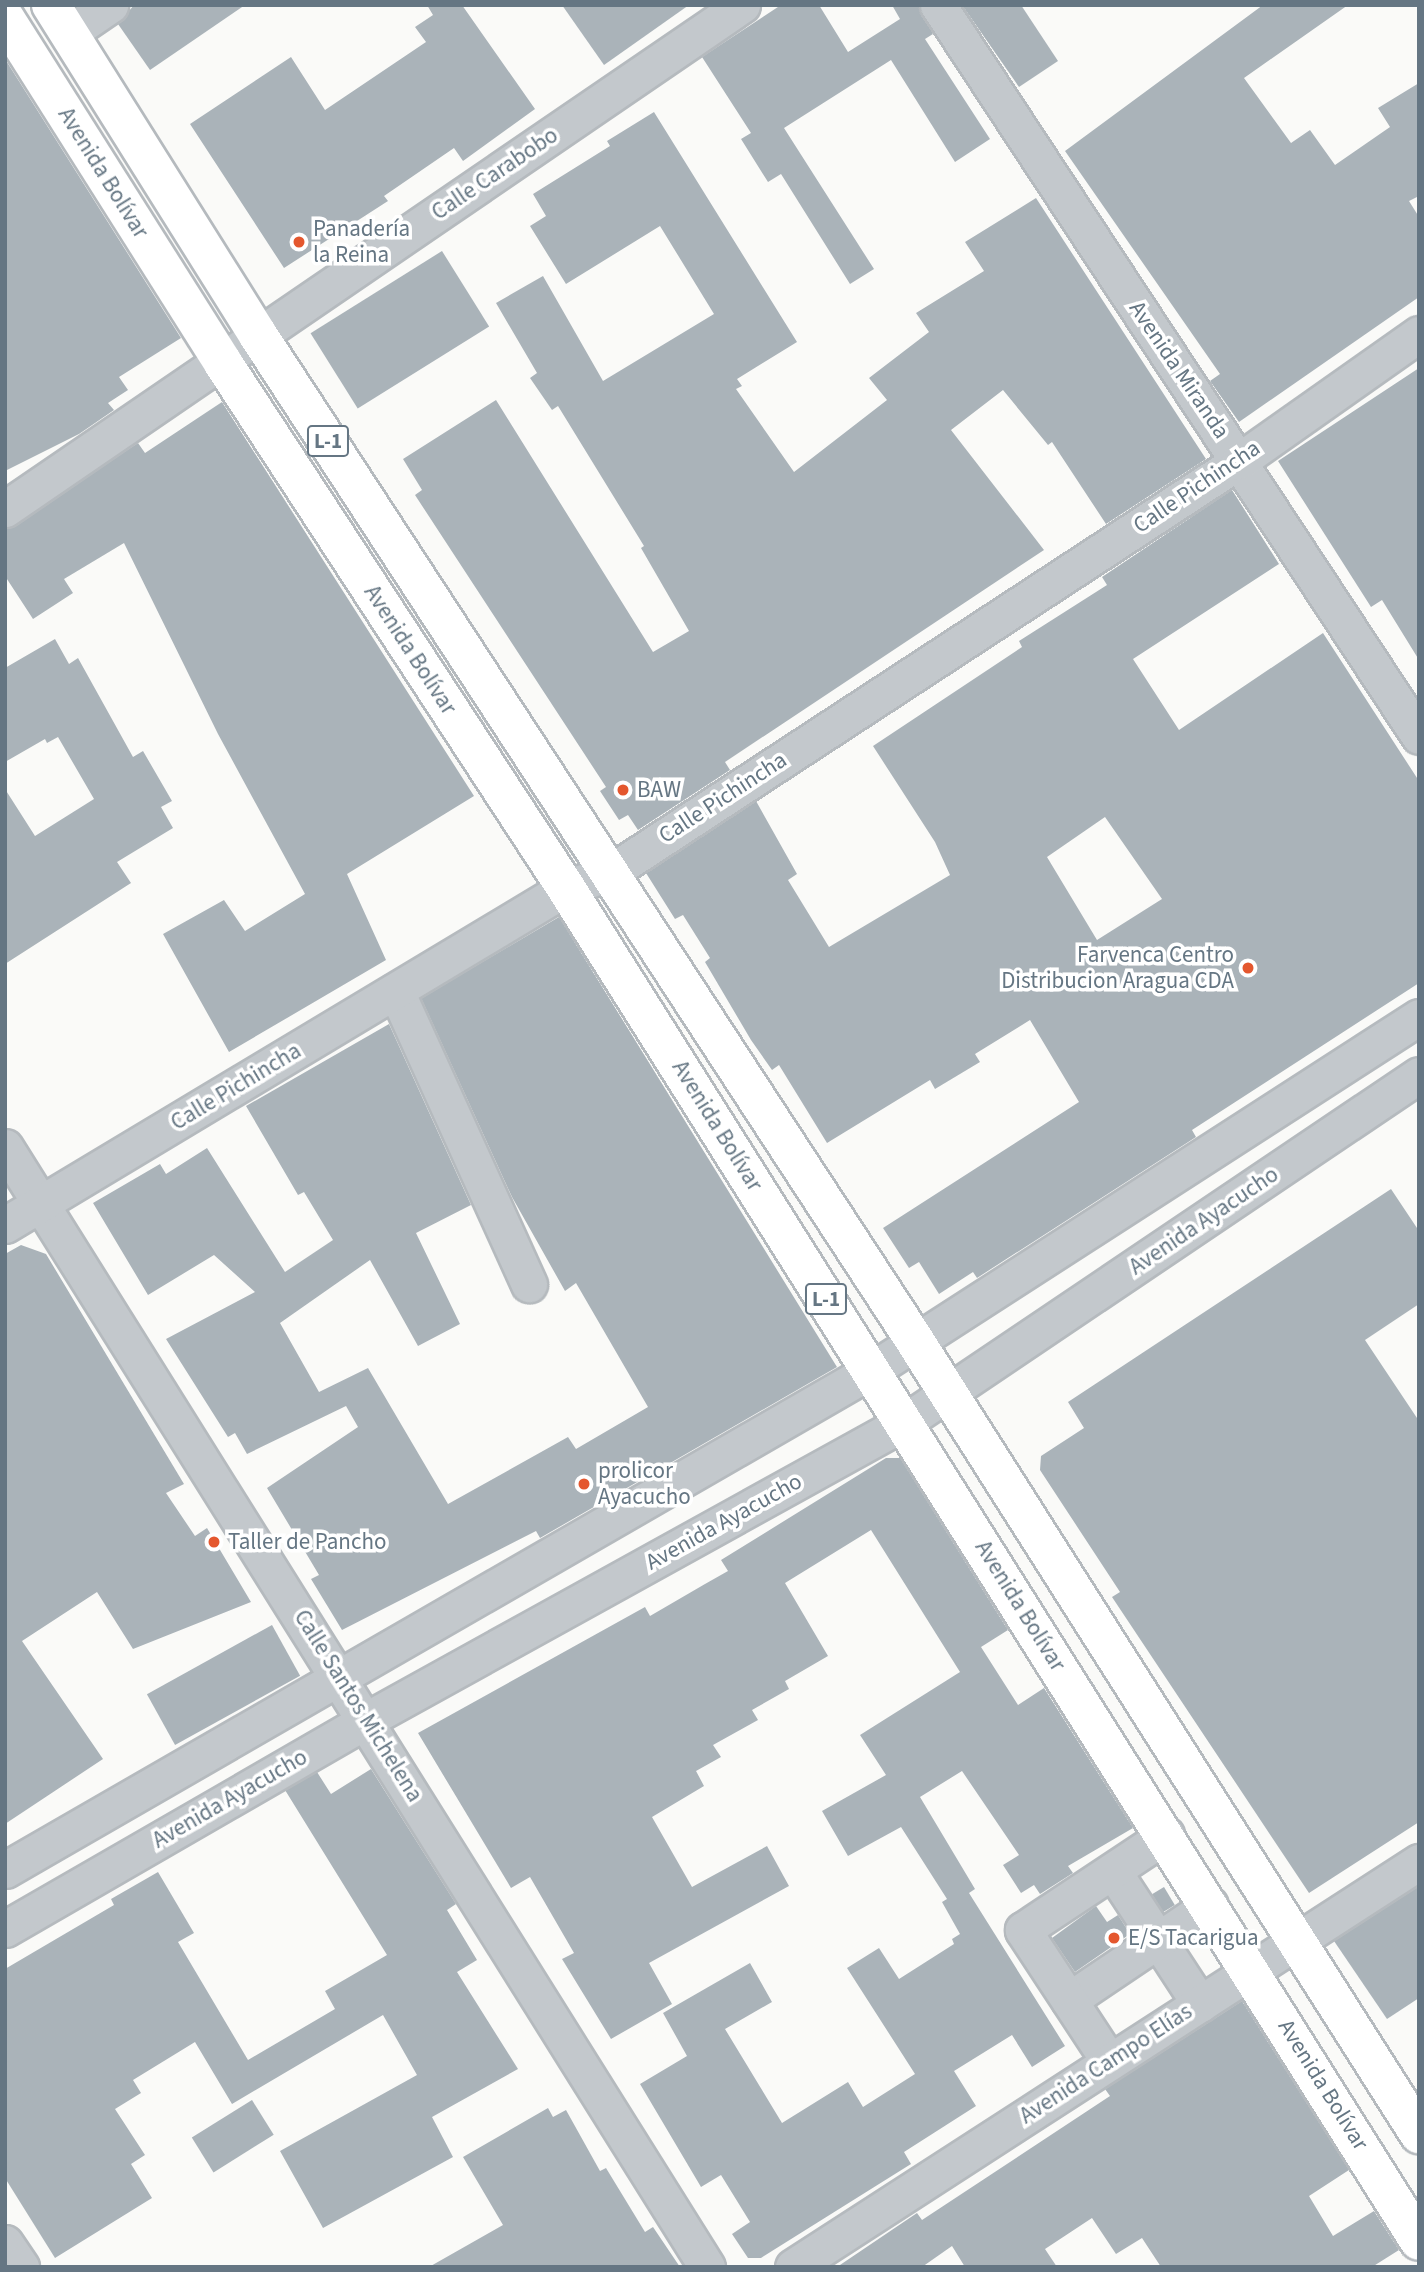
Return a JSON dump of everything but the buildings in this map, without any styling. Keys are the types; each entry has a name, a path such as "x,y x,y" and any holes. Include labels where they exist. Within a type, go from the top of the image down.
{"main road":[{"name":"Avenida Bolívar","path":"5,18 223,363 566,888 1252,1971 1419,2241"},
{"name":"Avenida Bolívar","path":"60,19 258,335 915,1341 1299,1941 1419,2134"}],"street":[{"path":"60,19 110,5"},
{"name":"Calle Carabobo","path":"5,509 223,363 258,335 742,5"},
{"name":"Avenida Miranda","path":"938,5 1419,736"},
{"name":"Calle Pichincha","path":"5,1225 566,888 611,872 1239,461 1419,334"},
{"path":"396,991 529,1284"},
{"path":"5,1870 338,1675 872,1370 1419,1017"},
{"name":"Avenida Ayacucho","path":"5,1929 368,1719 904,1423 1419,1075"},
{"name":"Calle Santos Michelena","path":"5,1147 368,1719 707,2267"},
{"path":"1109,2062 1023,1930 1166,1836"},
{"name":"Avenida Campo Elías","path":"793,2267 1419,1862"},
{"path":"1114,1871 1200,2004"},
{"path":"1069,2000 1210,1905"},
{"path":"5,2243 21,2267"}],"place":[{"name":"Panadería la Reina","path":"299,242"},
{"name":"BAW","path":"623,790"},
{"name":"Farvenca Centro Distribucion Aragua CDA","path":"1248,968"},
{"name":"prolicor Ayacucho","path":"584,1484"},
{"name":"Taller de Pancho","path":"214,1542"},
{"name":"E/S Tacarigua","path":"1114,1938"}]}
